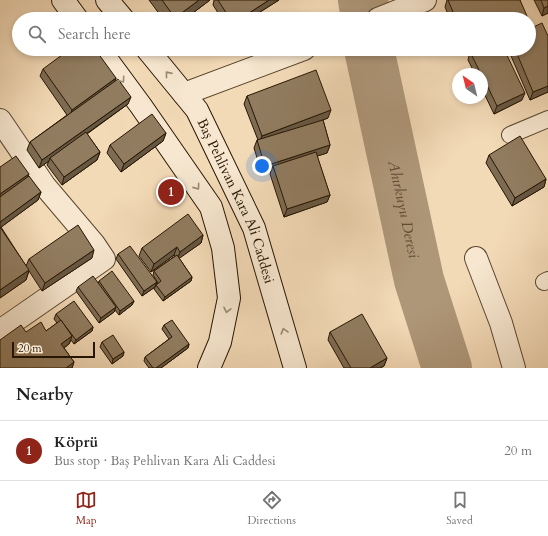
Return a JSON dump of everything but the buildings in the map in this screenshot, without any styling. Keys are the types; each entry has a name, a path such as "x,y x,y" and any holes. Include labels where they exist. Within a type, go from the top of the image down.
{"main road":[{"path":"63,0 72,12"},
{"path":"107,0 117,12"},
{"path":"395,12 425,0"},
{"name":"Baş Pehlivan Kara Ali Caddesi","path":"104,56 211,207 224,248 229,298 220,342 209,368"},
{"name":"Baş Pehlivan Kara Ali Caddesi","path":"153,56 197,110 254,228 295,368"},
{"path":"184,94 285,56"},
{"path":"0,120 44,185 94,244 104,259 0,331"},
{"path":"476,258 501,323 514,368"}],"lane":[{"path":"510,135 548,119"}],"waterway":[{"name":"Ahırkuyu Deresi","path":"363,0 365,12"},
{"name":"Ahırkuyu Deresi","path":"371,56 419,280 447,368"}],"place":[{"name":"Köprü","path":"171,192"}]}
